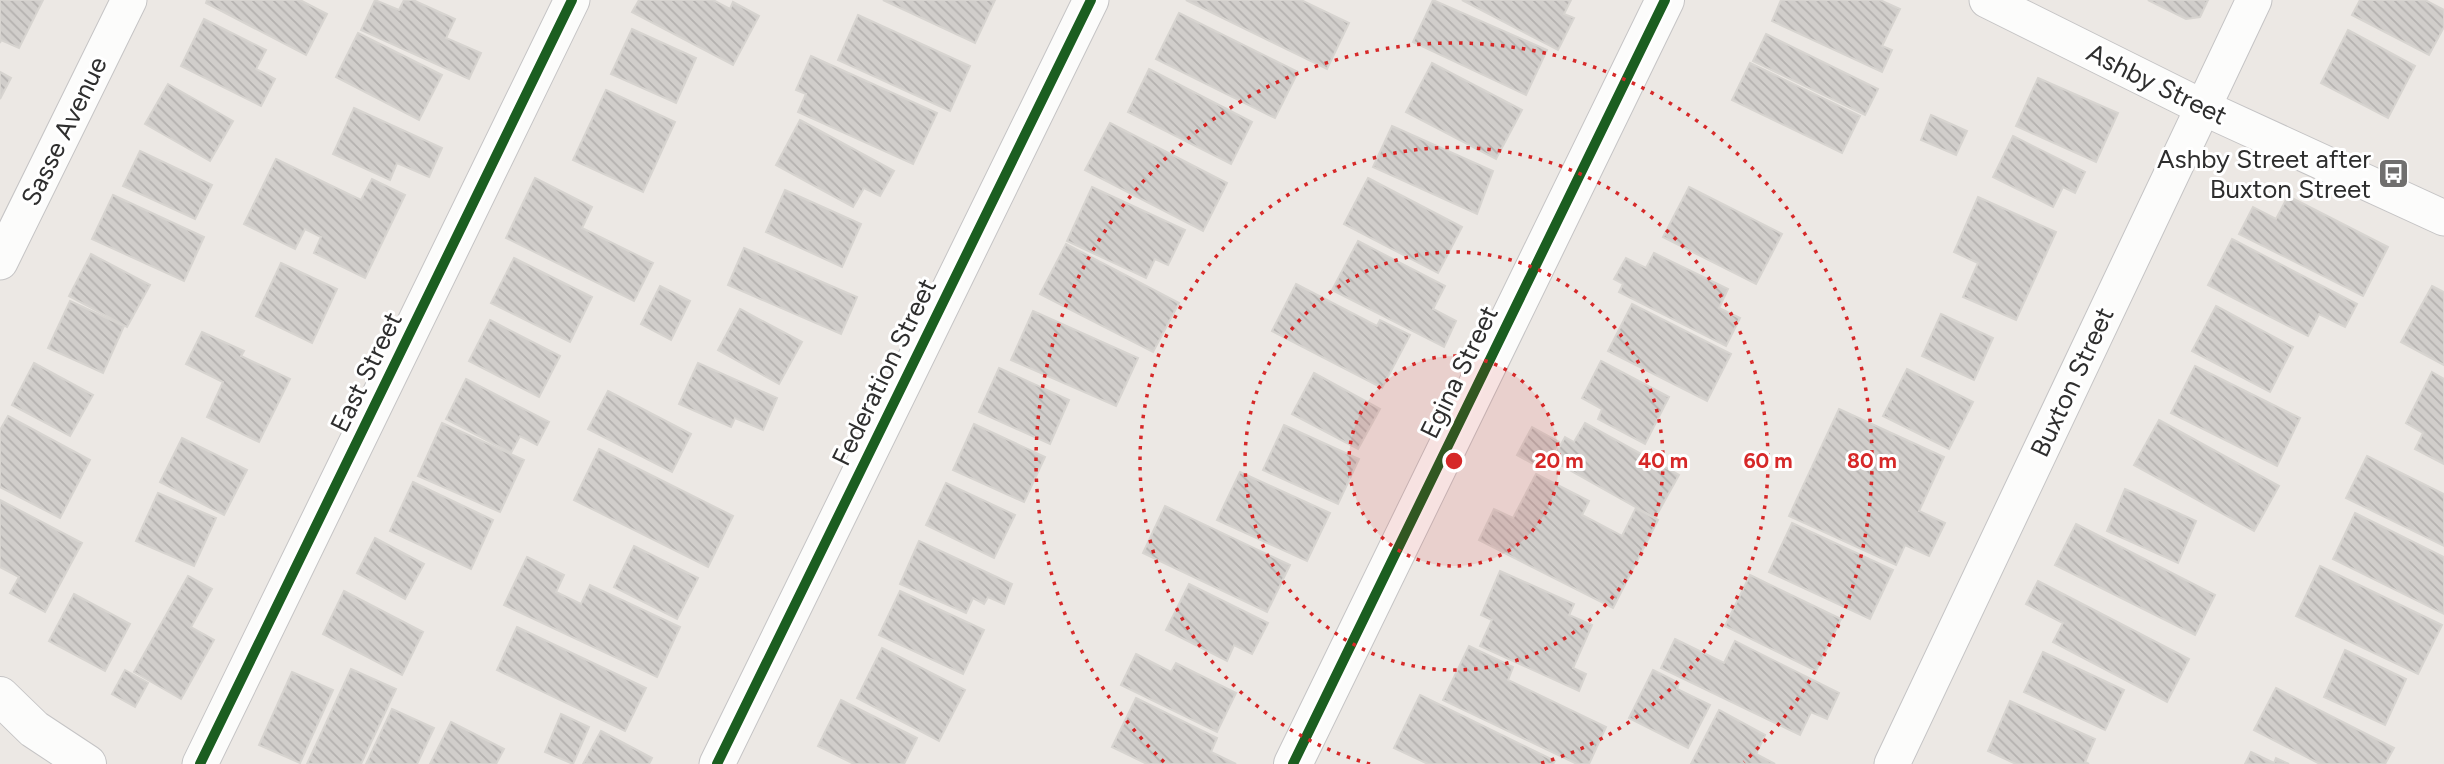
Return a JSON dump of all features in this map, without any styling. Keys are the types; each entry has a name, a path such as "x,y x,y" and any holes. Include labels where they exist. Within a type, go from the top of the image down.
{"street":[{"name":"Sasse Avenue","path":"0,262 129,0"},
{"name":"East Street","path":"200,764 572,0"},
{"name":"Federation Street","path":"717,764 1091,0"},
{"name":"Egina Street","path":"1293,764 1665,0"},
{"name":"Ashby Street","path":"1987,0 2202,107 2444,218"},
{"name":"Buxton Street","path":"1892,764 2254,0"},
{"path":"0,696 34,729 86,764"}],"building":[{"path":"0,0 43,0 19,48 1,40 0,43"},
{"path":"207,0 300,0 327,14 306,55 206,3"},
{"path":"375,0 399,10 404,0 413,0 455,19 446,38 481,53 469,79 361,30"},
{"path":"639,0 713,0 730,9 733,2 759,16 733,65 632,12"},
{"path":"883,0 995,0 975,43"},
{"path":"1186,0 1301,0 1349,23 1327,69"},
{"path":"1433,0 1547,50 1526,95 1413,42"},
{"path":"1462,0 1571,0 1564,14 1574,18 1558,50"},
{"path":"1781,0 1880,0 1900,9 1882,46 1892,50 1882,72 1772,21"},
{"path":"2148,0 2208,0 2200,17 2186,19"},
{"path":"2360,0 2425,0 2444,10 2444,27 2429,55 2352,15"},
{"path":"1179,13 1298,72 1275,118 1156,59"},
{"path":"858,15 970,66 950,111 838,60"},
{"path":"204,19 266,50 256,69 275,79 261,106 181,66"},
{"path":"632,29 696,58 676,103 611,74"},
{"path":"2348,30 2415,66 2388,118 2321,83"},
{"path":"358,33 442,75 419,120 336,77"},
{"path":"1766,34 1878,89 1865,115 1753,61"},
{"path":"811,56 937,113 913,164 798,112 806,94 796,90"},
{"path":"1432,63 1522,110 1496,159 1406,112"},
{"path":"1750,63 1860,116 1842,153 1732,100"},
{"path":"1149,69 1252,122 1231,164 1128,112"},
{"path":"0,72 11,78 0,99"},
{"path":"2038,78 2118,113 2096,162 2016,126"},
{"path":"168,84 233,121 210,161 145,124"},
{"path":"606,90 675,122 643,192 573,160"},
{"path":"354,108 442,148 429,177 397,163 390,180 333,154"},
{"path":"1931,115 1967,131 1956,155 1921,140"},
{"path":"800,120 894,171 880,196 864,188 853,207 776,165"},
{"path":"1110,123 1227,183 1203,231 1085,170"},
{"path":"1392,126 1493,171 1477,214 1373,167"},
{"path":"2013,136 2085,172 2075,193 2063,187 2053,207 1993,177"},
{"path":"140,151 212,185 195,219 123,186"},
{"path":"276,159 361,200 372,179 405,195 365,278 314,253 321,237 305,229 295,249 244,224"},
{"path":"535,178 592,207 582,228 653,263 634,301 506,238"},
{"path":"1368,178 1462,227 1438,273 1344,224"},
{"path":"1092,187 1185,230 1168,265 1155,259 1146,278 1067,241"},
{"path":"1689,187 1782,234 1756,284 1663,237"},
{"path":"785,190 861,224 842,267 766,232"},
{"path":"113,195 204,237 184,281 92,239"},
{"path":"2288,196 2388,247 2363,296 2239,234 2253,207 2276,219"},
{"path":"1978,197 2056,232 2016,320 1963,297 1978,263 1954,252"},
{"path":"2232,239 2357,304 2345,327 2319,314 2308,336 2208,285"},
{"path":"1358,241 1445,286 1433,309 1456,321 1444,347 1332,290"},
{"path":"1066,244 1179,303 1153,352 1040,294"},
{"path":"744,248 857,297 841,334 728,285"},
{"path":"1654,253 1728,289 1719,308 1740,318 1726,346 1619,292 1623,284 1614,279 1626,258 1646,268"},
{"path":"91,254 150,285 127,327 69,296"},
{"path":"514,258 592,297 570,342 491,303"},
{"path":"281,263 337,289 312,343 256,316"},
{"path":"1296,284 1377,326 1380,320 1410,335 1382,388 1272,331"},
{"path":"660,286 690,301 671,340 641,324"},
{"path":"2432,286 2444,292 2444,365 2401,342"},
{"path":"70,301 124,326 103,373 48,348"},
{"path":"1632,304 1731,354 1707,401 1608,351"},
{"path":"2216,306 2293,347 2270,392 2192,351"},
{"path":"740,309 802,342 779,384 718,350"},
{"path":"1033,311 1138,358 1116,406 1011,360"},
{"path":"1941,314 1993,338 1974,380 1922,356"},
{"path":"490,320 560,356 539,397 469,361"},
{"path":"202,332 244,351 241,356 290,379 259,442 207,417 223,382 186,364"},
{"path":"1601,361 1669,397 1645,444 1598,419 1602,409 1582,398"},
{"path":"34,363 93,395 70,436 12,405"},
{"path":"698,363 777,398 763,430 735,418 731,427 679,404"},
{"path":"2195,366 2300,418 2277,466 2171,413"},
{"path":"999,368 1069,400 1050,444 979,412"},
{"path":"1907,369 1973,402 1949,449 1883,416"},
{"path":"2432,372 2444,379 2444,464 2415,449 2423,433 2406,423"},
{"path":"1314,373 1380,409 1358,449 1292,414"},
{"path":"466,379 549,422 537,445 520,436 511,453 446,419"},
{"path":"608,391 691,434 672,472 588,429"},
{"path":"1839,409 1944,457 1919,511 1945,523 1929,556 1905,545 1896,565 1789,516"},
{"path":"8,416 90,460 60,518 0,487 0,430"},
{"path":"2159,420 2279,486 2254,531 2134,465"},
{"path":"442,423 524,460 500,512 418,476"},
{"path":"1585,423 1679,475 1655,518 1552,460 1565,437 1574,442"},
{"path":"974,424 1045,457 1024,502 953,470"},
{"path":"1284,425 1359,459 1338,504 1263,470"},
{"path":"1532,427 1559,442 1544,470 1517,455"},
{"path":"182,438 247,470 224,515 160,482"},
{"path":"599,449 733,516 708,567 574,500"},
{"path":"2367,456 2444,494 2444,546 2346,498"},
{"path":"1240,472 1330,513 1307,561 1217,520"},
{"path":"1536,474 1589,501 1582,515 1622,536 1636,508 1658,520 1613,608 1479,540 1494,509 1513,518"},
{"path":"413,482 493,520 471,569 390,531"},
{"path":"946,483 1015,515 994,558 926,525"},
{"path":"2125,489 2196,521 2178,563 2107,531"},
{"path":"158,493 216,518 194,566 136,541"},
{"path":"0,500 82,543 45,612 10,593 19,577 0,567"},
{"path":"1165,506 1290,565 1267,612 1143,553"},
{"path":"2355,513 2444,557 2444,614 2333,559"},
{"path":"1792,523 1893,570 1870,619 1769,572"},
{"path":"2076,524 2215,595 2195,635 2055,565"},
{"path":"375,538 424,564 405,599 357,573"},
{"path":"919,541 1012,584 1004,604 988,597 984,604 973,598 966,613 900,584"},
{"path":"634,546 698,578 677,619 614,587"},
{"path":"527,557 564,575 556,592 581,604 590,585 680,627 657,677 504,605"},
{"path":"2320,566 2442,625 2418,674 2296,616"},
{"path":"1500,571 1574,604 1569,615 1592,625 1573,668 1586,674 1579,691 1480,646 1492,620 1481,615"},
{"path":"1750,575 1841,619 1816,671 1725,626"},
{"path":"188,576 212,589 191,627 214,640 181,699 134,672"},
{"path":"2038,581 2189,659 2167,702 2053,642 2063,623 2026,604"},
{"path":"1189,584 1268,623 1252,654 1234,645 1227,661 1166,630"},
{"path":"344,591 423,632 402,675 323,634"},
{"path":"900,591 984,630 963,674 879,635"},
{"path":"74,594 130,624 105,671 49,641"},
{"path":"517,627 646,688 625,731 497,670"},
{"path":"1675,639 1724,663 1735,641 1839,693 1827,719 1811,712 1800,735 1661,668"},
{"path":"1469,646 1513,667 1508,680 1606,727 1589,764 1577,764 1443,700"},
{"path":"882,648 965,690 939,741 857,698"},
{"path":"2345,650 2406,679 2385,725 2324,697"},
{"path":"2043,652 2124,690 2105,730 2024,692"},
{"path":"1136,654 1171,672 1176,663 1236,693 1217,732 1121,685"},
{"path":"351,669 396,689 361,764 307,764"},
{"path":"125,670 148,683 135,707 112,694"},
{"path":"1653,670 1679,683 1677,689 1710,705 1688,748 1629,718"},
{"path":"292,672 333,690 300,763 259,745"},
{"path":"2276,688 2394,748 2385,764 2320,764 2254,730"},
{"path":"1420,695 1555,761 1553,764 1428,764 1394,748"},
{"path":"1136,698 1217,738 1211,752 1236,764 1147,764 1112,747"},
{"path":"841,700 917,738 904,764 854,764 818,746"},
{"path":"2010,701 2095,739 2085,762 2089,764 2016,764 1988,751"},
{"path":"392,709 434,728 417,764 366,764"},
{"path":"1719,710 1765,735 1756,754 1775,764 1691,764"},
{"path":"561,714 589,727 573,764 545,752"},
{"path":"451,722 504,749 496,764 430,764"},
{"path":"601,731 652,758 649,764 583,764"},
{"path":"2251,752 2274,763 2276,758 2289,764 2245,764"}],"cycle path":[{"path":"200,764 572,0"},
{"path":"717,764 1091,0"},
{"path":"1293,764 1665,0"}],"place":[{"name":"Ashby Street after Buxton Street","path":"2394,174"}]}
